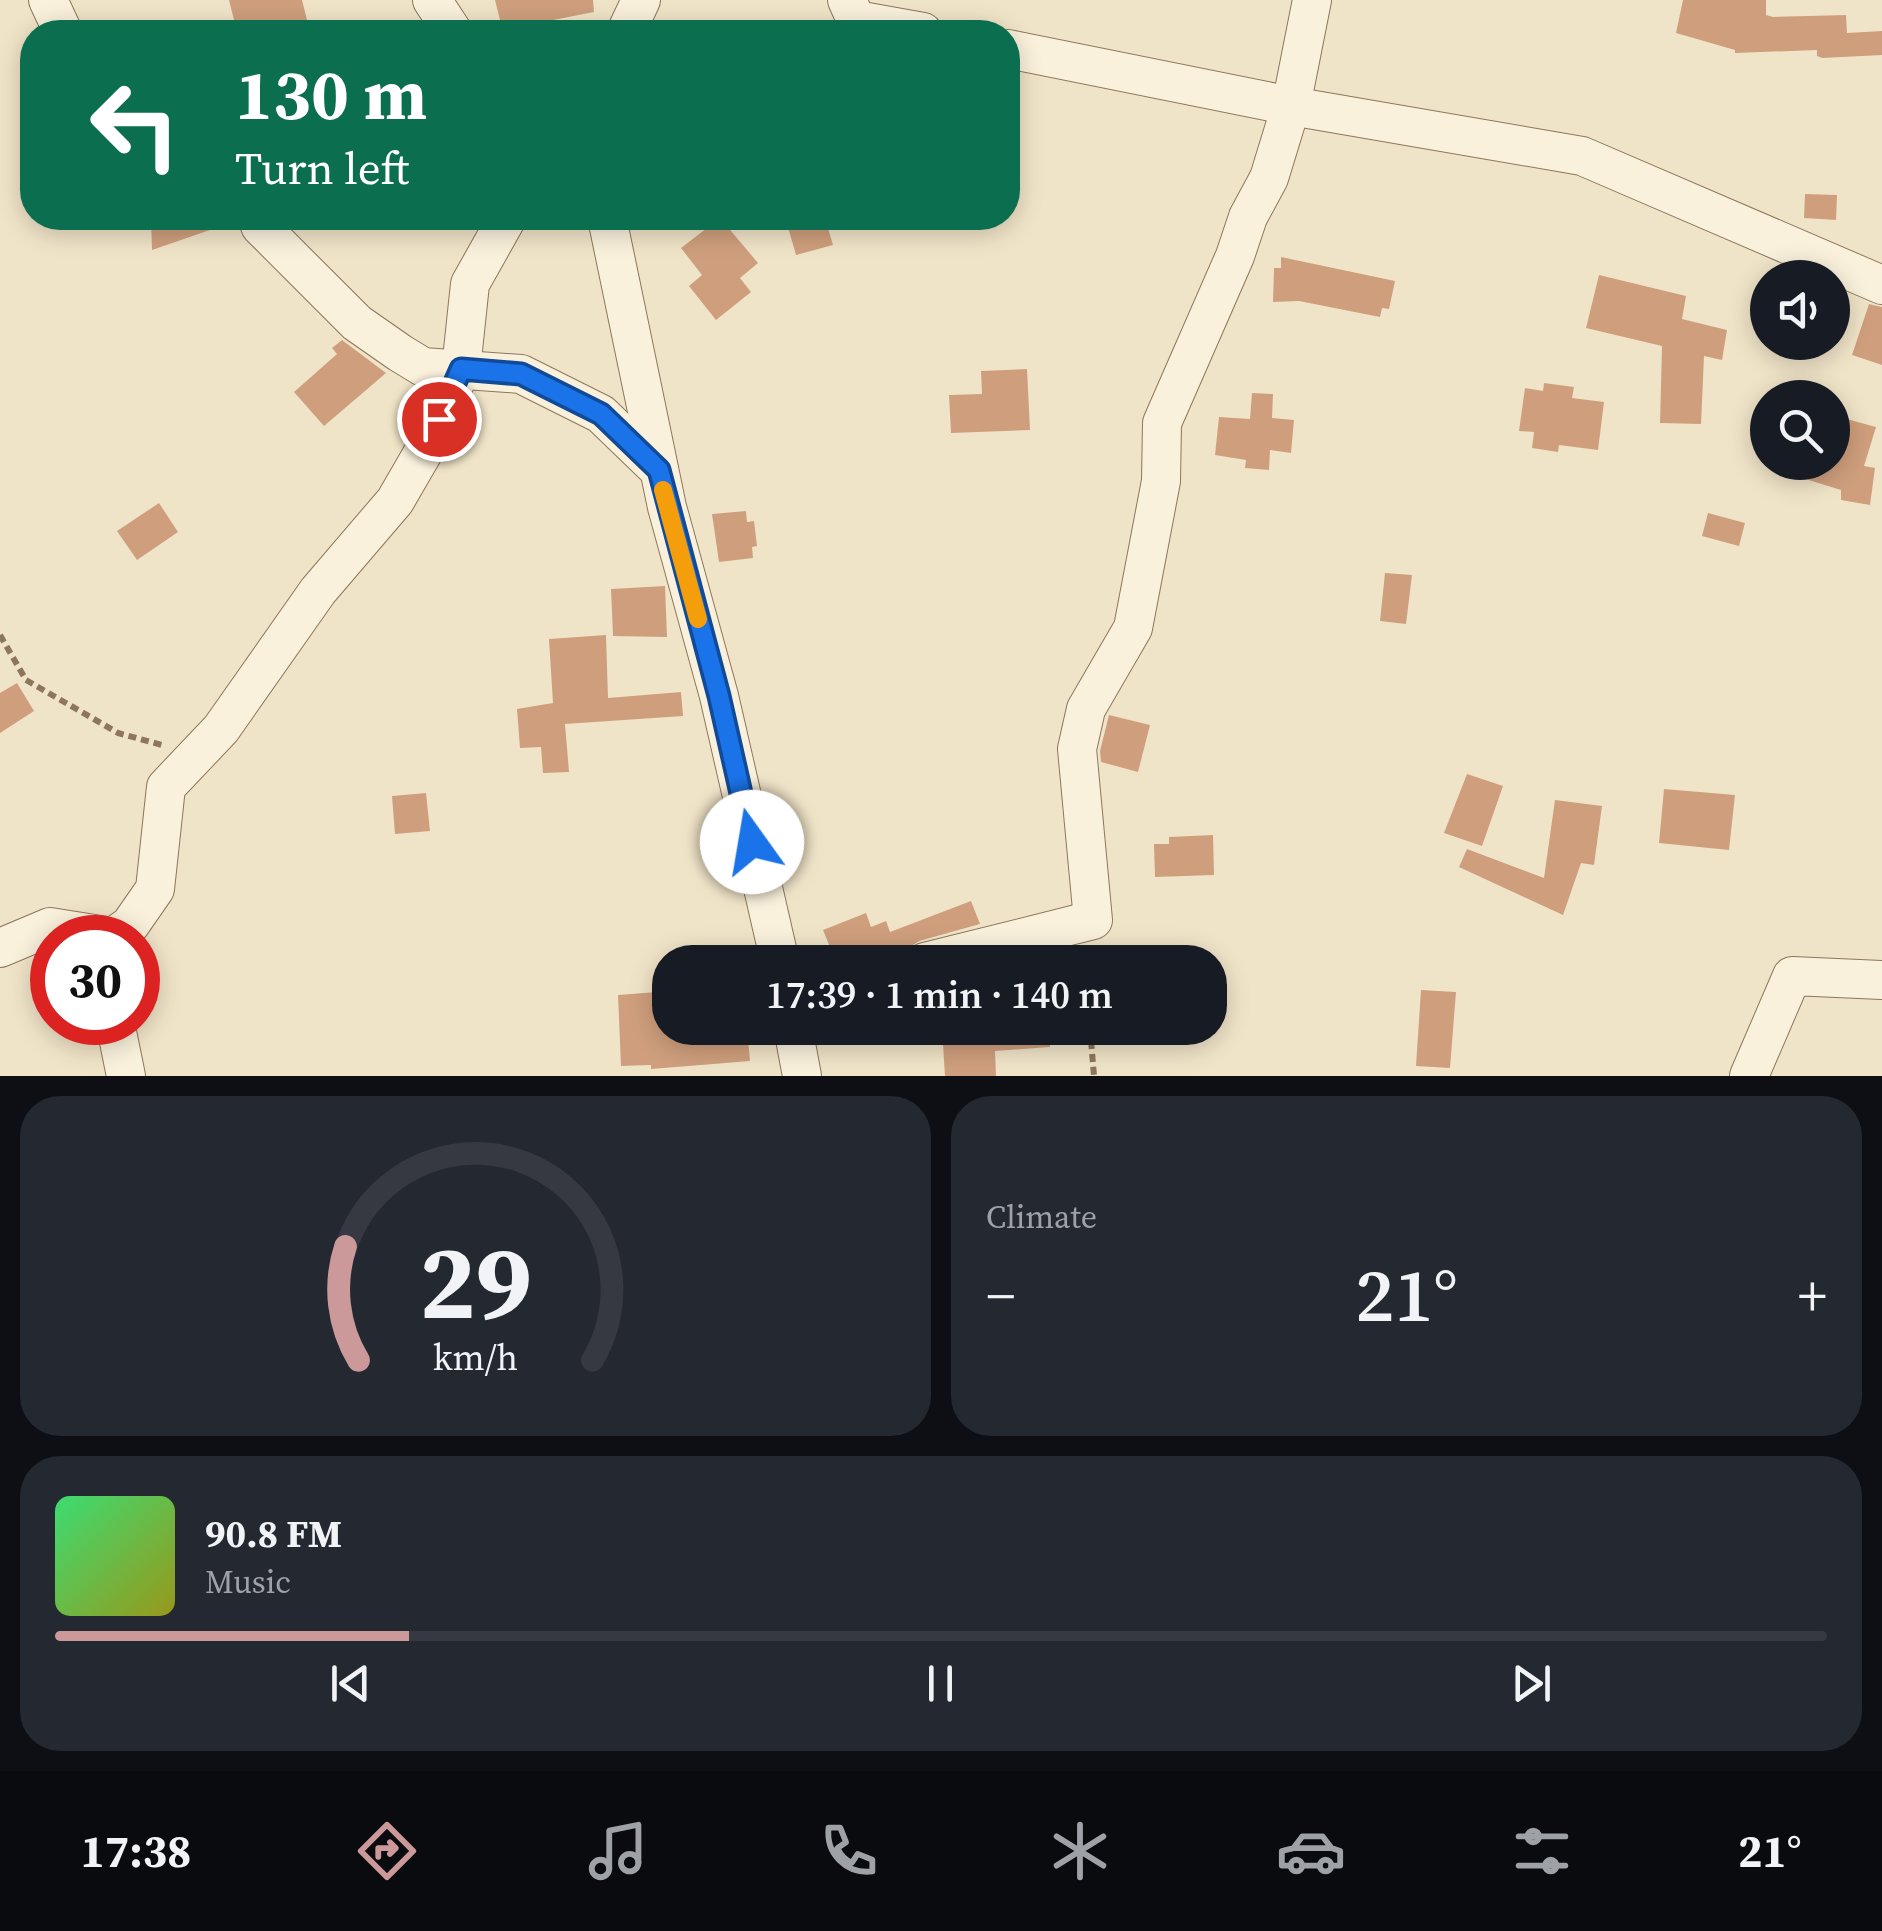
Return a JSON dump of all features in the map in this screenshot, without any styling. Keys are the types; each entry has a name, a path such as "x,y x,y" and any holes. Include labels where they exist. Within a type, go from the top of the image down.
{"street":[{"path":"992,945 1093,920 1077,750 1086,710 1133,628 1161,482 1162,423 1236,256 1248,217 1269,178 1291,106 1312,0"},
{"path":"1020,51 1291,106 1582,156 1882,285"},
{"path":"264,230 357,323 423,367 521,374 601,414 659,470"},
{"path":"137,915 155,888 166,787 230,716 318,591 395,501 428,444 461,369 470,284 500,230"},
{"path":"609,230 659,470 719,696 776,945"},
{"path":"0,948 30,935"},
{"path":"1749,1076 1792,976 1882,980"},
{"path":"120,1045 126,1076"},
{"path":"797,1045 802,1076"}],"path":[{"path":"0,635 26,680 118,733 172,748 206,744"},
{"path":"1091,1045 1094,1076"}],"building":[{"path":"229,0 302,0 307,20 234,20"},
{"path":"495,0 593,0 594,12 553,20 500,20"},
{"path":"1683,0 1766,0 1766,15 1773,17 1846,15 1847,33 1882,31 1882,55 1822,58 1817,56 1817,50 1735,53 1676,33"},
{"path":"1805,194 1837,195 1836,220 1804,218"},
{"path":"151,230 210,230 152,250"},
{"path":"704,230 730,230 758,263 740,278 751,292 716,320 689,286 702,275 681,248"},
{"path":"789,230 829,230 833,245 796,255"},
{"path":"1281,257 1395,281 1389,309 1382,308 1380,317 1299,301 1273,302 1274,268 1281,268"},
{"path":"1599,275 1686,296 1682,319 1727,330 1722,360 1704,356 1701,424 1660,423 1662,346 1586,328"},
{"path":"1869,304 1882,307 1882,365 1852,355"},
{"path":"342,340 386,373 324,426 294,392 337,354 332,348"},
{"path":"1027,369 1030,430 951,433 949,395 982,394 981,371"},
{"path":"1544,383 1574,387 1572,398 1604,402 1598,450 1559,445 1558,452 1532,448 1534,432 1519,431 1525,388 1543,391"},
{"path":"1252,393 1273,394 1272,418 1294,420 1291,453 1270,450 1269,470 1245,468 1246,460 1215,455 1219,417 1250,419"},
{"path":"1850,420 1876,427 1864,466 1875,468 1870,505 1841,500 1841,490 1809,480 1850,480"},
{"path":"159,503 178,532 137,560 117,531"},
{"path":"746,511 747,522 754,521 757,546 752,547 753,558 719,562 712,514"},
{"path":"1708,513 1745,523 1739,546 1702,536"},
{"path":"1385,573 1412,575 1406,624 1380,621"},
{"path":"665,586 667,637 613,636 611,589"},
{"path":"606,635 608,698 681,692 683,716 565,724 569,772 543,773 541,747 520,748 517,709 553,703 549,639"},
{"path":"17,683 34,711 0,733 0,693"},
{"path":"1109,715 1150,725 1138,772 1101,762"},
{"path":"1467,774 1503,786 1482,846 1444,833"},
{"path":"1664,789 1735,795 1729,850 1659,843"},
{"path":"426,793 430,831 395,834 392,796"},
{"path":"1555,800 1602,806 1594,865 1581,863 1563,915 1459,867 1467,849 1544,878"},
{"path":"1213,835 1214,875 1155,877 1154,844 1169,844 1169,837"},
{"path":"971,901 980,924 913,945 829,945 823,930 866,913 871,927 886,921 890,932"},
{"path":"1421,990 1456,992 1450,1068 1416,1066"},
{"path":"652,992 652,1045 749,1045 750,1061 651,1069 651,1065 621,1066 618,995"},
{"path":"943,1045 1050,1045 995,1051 996,1076 945,1076"}],"slow traffic":[{"path":"663,490 698,619"}],"route":[{"path":"439,419 461,369 521,374 601,414 659,470 719,696 752,842"}]}
